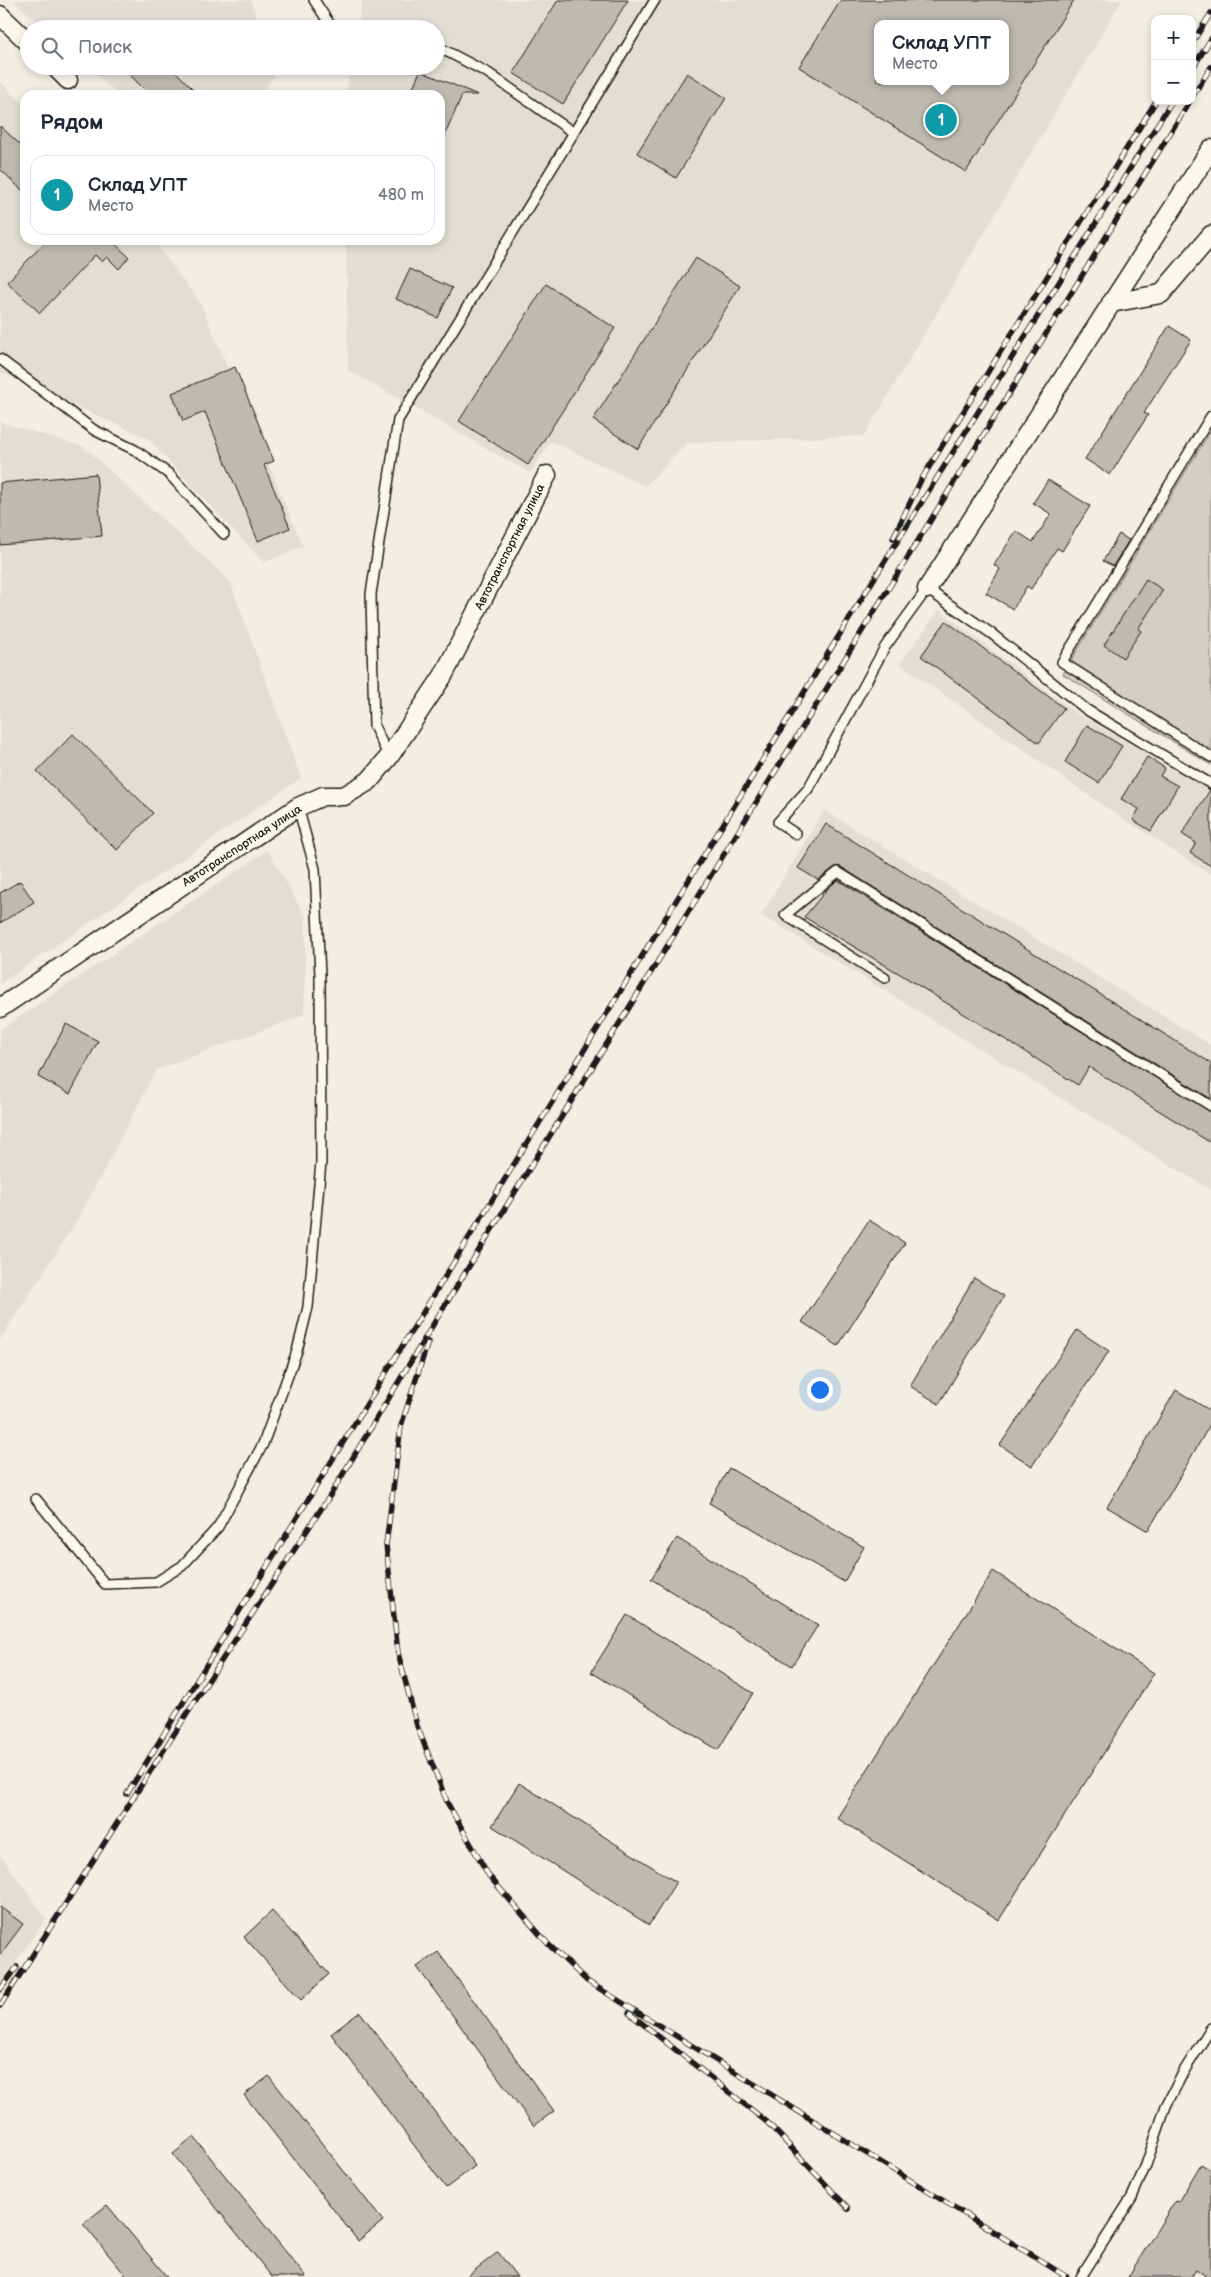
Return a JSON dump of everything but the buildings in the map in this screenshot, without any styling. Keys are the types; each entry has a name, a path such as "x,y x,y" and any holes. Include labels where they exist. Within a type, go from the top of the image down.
{"street":[{"path":"0,16 20,35"},
{"path":"63,75 68,80"},
{"path":"927,589 1211,149"},
{"path":"1112,303 1161,294 1211,235"},
{"name":"Автотранспортная улица","path":"0,1008 298,807 323,796 344,796 369,781 388,757 443,676 547,475"}],"lane":[{"path":"314,0 327,20"},
{"path":"388,757 374,726 371,594 398,420 655,0"},
{"path":"445,51 488,73 574,133"},
{"path":"0,359 94,430 135,450 169,474 224,534"},
{"path":"1211,416 1062,662 1211,757"},
{"path":"796,834 778,822 808,789 885,647 927,589 992,634 1087,710 1211,784"},
{"path":"36,1500 105,1584 156,1582 182,1566 218,1527 263,1444 297,1351 308,1307 321,1162 320,974 315,869 298,807"},
{"path":"886,978 785,915 838,872 1211,1106"},
{"path":"1081,2277 1132,2197 1146,2165 1166,2106 1184,2071 1211,2028"}],"shaded area":[{"path":"13,0 251,0 257,20 35,20"},
{"path":"362,0 1122,0 864,436 687,443 645,486 551,441 530,473 348,370 346,245 445,245 445,90 347,90 349,75 445,75 445,20 359,20"},
{"path":"97,75 274,75 264,90 113,90"},
{"path":"0,82 20,100 20,245 157,245 201,304 303,546 264,563 147,438 0,372"},
{"path":"0,422 84,447 230,581 301,778 0,984"},
{"path":"1211,430 1211,765 1063,674"},
{"path":"939,610 1073,711 1211,791 1211,875 1104,806 900,664"},
{"path":"824,810 1211,1045 1211,1190 761,915"},
{"path":"268,850 306,918 304,1015 156,1070 81,1214 0,1340 0,1030"},
{"path":"0,1855 46,1918 0,1985"}],"railway":[{"path":"1196,37 1211,13"},
{"path":"1196,63 1211,39"},
{"path":"1196,91 1211,67"},
{"path":"893,538 921,480 1154,105"},
{"path":"127,1794 867,590 1170,105"},
{"path":"0,2006 210,1678 331,1494 434,1323 1188,105"},
{"path":"428,1342 401,1426 386,1545 398,1653 417,1726 448,1804 489,1876 549,1945 587,1981 1067,2277"},
{"path":"0,1990 17,1967"},
{"path":"629,2013 767,2122 848,2208"}],"place":[{"name":"Склад УПТ","path":"941,120"}]}
